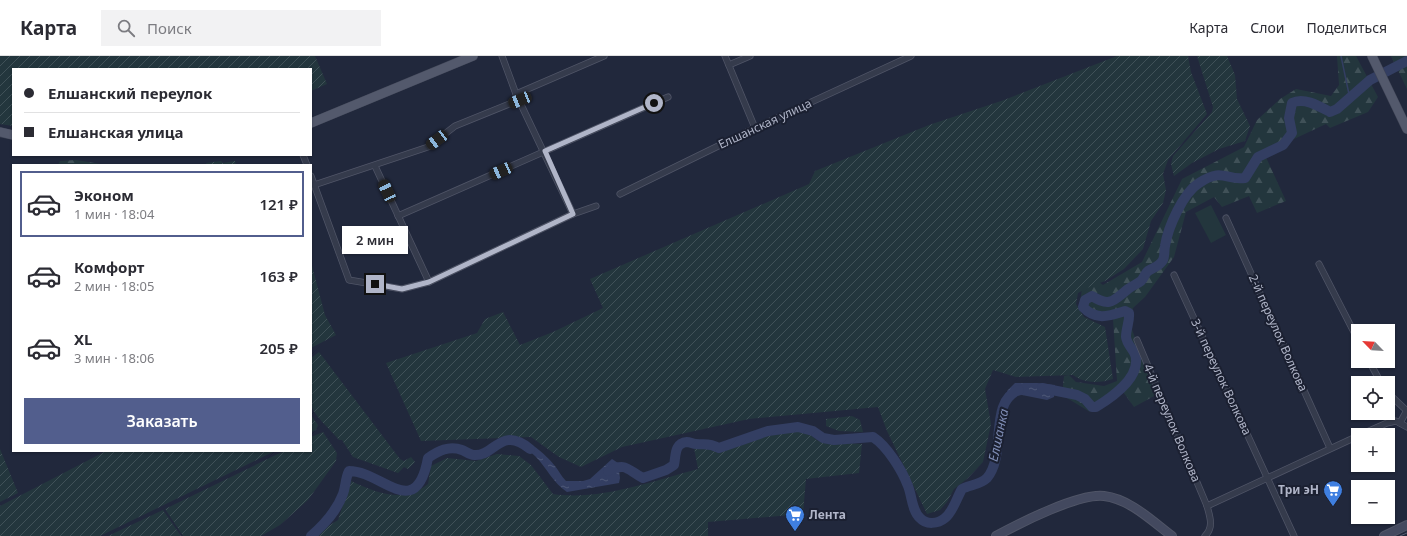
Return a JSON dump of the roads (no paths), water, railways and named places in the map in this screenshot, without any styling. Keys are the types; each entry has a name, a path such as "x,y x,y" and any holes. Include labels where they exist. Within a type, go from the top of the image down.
{"main road":[{"path":"312,123 473,56"},
{"path":"1372,56 1407,129"},
{"path":"0,132 12,135"}],"street":[{"path":"502,56 516,94 545,151 573,214"},
{"path":"516,94 604,56"},
{"path":"725,56 755,128"},
{"path":"729,65 750,56"},
{"name":"Елшанская улица","path":"620,194 755,128 911,56"},
{"path":"398,216 668,97"},
{"path":"314,185 366,166 375,166 428,147 455,126 520,100"},
{"path":"375,166 429,282"},
{"path":"312,179 349,280 402,289 429,282 573,214 596,206"},
{"name":"2-й переулок Волкова","path":"1226,218 1330,448"},
{"path":"1319,264 1351,326"},
{"name":"3-й переулок Волкова","path":"1174,275 1294,536"},
{"name":"4-й переулок Волкова","path":"1137,340 1207,506 1211,521 1209,531 1205,536"},
{"path":"1395,399 1407,410 1400,423"},
{"path":"1375,428 1396,421 1407,427"},
{"path":"1207,506 1351,439"},
{"path":"996,536 1080,499 1105,496 1127,504 1172,536"},
{"path":"1384,536 1407,525"}],"water":[{"path":"1015,383 1055,385 1054,397 1047,400 1022,395 1008,396 1007,391"},
{"path":"519,441 529,443 544,454 566,481 583,481 590,479 612,459 618,463 620,478 619,483 567,492 554,480 535,456"}],"waterway":[{"path":"1341,56 1350,99"},
{"name":"Елшанка","path":"1042,388 1077,395 1085,399 1092,407 1096,407 1116,393 1133,374 1135,366 1136,356 1126,337 1129,313 1125,311 1108,316 1098,316 1083,307 1085,300 1092,296 1103,302 1112,301 1141,281 1147,272 1160,264 1164,258 1169,230 1177,211 1187,194 1199,183 1214,176 1219,175 1233,178 1245,178 1258,157 1283,145 1292,133 1289,118 1292,103 1297,101 1306,102 1330,112 1337,109 1370,80 1407,61"},
{"name":"Елшанка","path":"608,471 614,468 623,467 643,478 666,470 674,465 676,450 683,443 687,442 710,445 719,448 768,431 798,427 813,431 823,438 834,440 873,437 889,452 902,473 908,486 917,515 925,522 932,523 942,520 948,515 962,489 981,482 987,478 993,468 996,456 1004,405 1010,396 1019,390"},
{"name":"Елшанка","path":"311,536 325,522 337,506 343,494 349,471 361,473 396,489 406,491 415,487 423,477 428,458 448,448 462,450 472,455 481,454 505,441 512,440 520,442 530,449"}],"tram line":[{"path":"1400,536 1407,533"}],"place":[{"name":"Три эН","path":"1333,507"},
{"name":"Лента","path":"795,532"}]}
